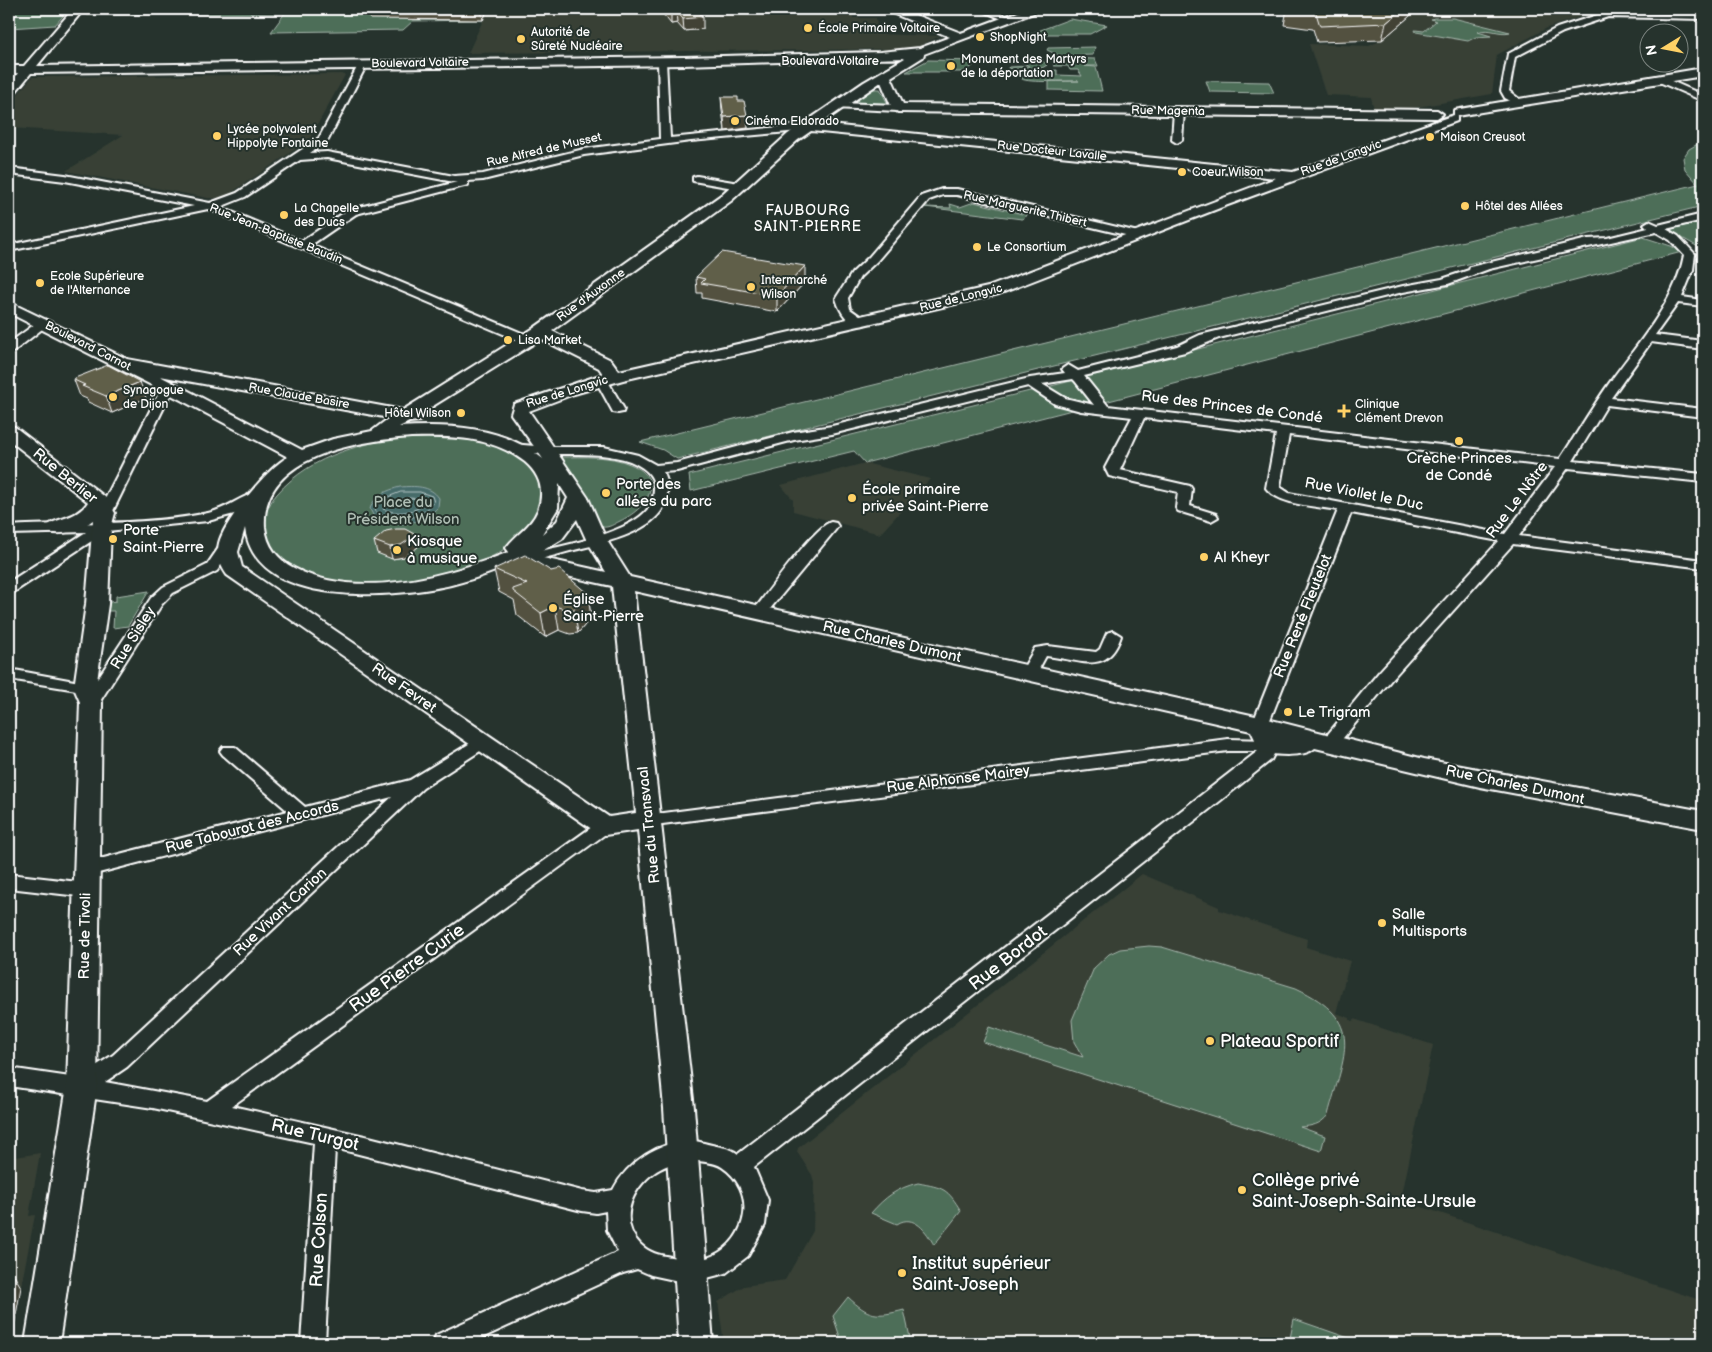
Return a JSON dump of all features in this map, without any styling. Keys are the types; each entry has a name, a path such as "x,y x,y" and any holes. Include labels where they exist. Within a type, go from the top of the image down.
{"street":[{"path":"9,92 79,9"},
{"path":"891,9 961,38"},
{"path":"982,9 1010,19"},
{"name":"Rue d'Auxonne","path":"801,130 837,106 889,65 1035,9"},
{"path":"1518,102 1508,96 1505,91 1511,56 1560,30 1623,9"},
{"path":"1603,16 1703,17"},
{"name":"Boulevard Voltaire","path":"684,61 889,65 919,55"},
{"path":"662,61 665,141"},
{"name":"Boulevard Voltaire","path":"9,65 31,67 662,61 866,62 889,65"},
{"name":"Boulevard Voltaire","path":"770,62 889,65"},
{"path":"9,248 222,203 241,195 323,140 363,64"},
{"path":"837,106 898,108 890,91 889,65"},
{"name":"Boulevard Voltaire","path":"9,70 31,67"},
{"name":"Rue de Longvic","path":"547,451 520,414 520,408 530,402 605,380 994,292 1294,176 1437,118 1455,116 1518,102 1703,72"},
{"path":"1660,79 1703,98"},
{"path":"863,85 890,91"},
{"name":"Rue d'Auxonne","path":"376,434 408,416 536,335 726,198 801,130 863,85"},
{"name":"Rue Magenta","path":"898,108 1179,111 1437,118"},
{"path":"1177,140 1179,111"},
{"name":"Rue Alfred de Musset","path":"299,157 327,155 454,178 483,177 584,152 665,141 801,130"},
{"name":"Rue Docteur Lavalle","path":"801,130 1294,176"},
{"name":"Rue Alfred de Musset","path":"313,148 327,155"},
{"name":"Rue Jean-Baptiste Baudin","path":"9,171 65,178 207,205 243,222 303,245 519,336 536,335"},
{"path":"303,245 352,212 483,177"},
{"path":"428,193 454,178"},
{"path":"697,179 739,186"},
{"name":"Rue Marguerite Thibert","path":"860,322 845,310 842,298 866,263 873,259 925,198 942,192 957,192 1138,235"},
{"path":"232,537 257,498 282,470 300,456 344,440 376,434 436,431 472,434 517,447 547,451 611,452 634,458 657,474 680,472 799,443 832,430 1071,372 1181,348 1214,336 1403,288 1432,284 1468,275 1484,268 1588,242 1607,241 1703,210"},
{"path":"1646,228 1703,217"},
{"path":"1646,228 1686,250"},
{"path":"1646,228 1674,238 1686,250"},
{"name":"Rue Le Nôtre","path":"1328,745 1385,676 1509,539 1564,464 1603,401 1676,299 1687,270 1690,254 1686,250"},
{"path":"1676,299 1703,303"},
{"name":"Boulevard Carnot","path":"9,307 187,396 300,456"},
{"path":"9,349 42,323"},
{"path":"536,335 605,364 612,374 605,380 618,409"},
{"path":"1649,338 1703,346"},
{"name":"Rue Claude Basire","path":"124,364 408,416 472,434"},
{"path":"1071,372 1104,408"},
{"path":"187,396 201,384 216,381"},
{"name":"Rue des Princes de Condé","path":"1030,382 1060,401 1081,407 1104,408 1564,464 1703,478"},
{"path":"9,589 65,550 101,514 168,387"},
{"path":"1603,401 1703,413"},
{"path":"1140,413 1112,468 1114,474 1185,489 1183,508 1211,517"},
{"name":"Rue Viollet le Duc","path":"1283,430 1273,485 1276,492 1285,496 1509,539 1703,564"},
{"name":"Rue Berlier","path":"9,431 101,514"},
{"path":"517,447 534,458 576,506"},
{"path":"547,451 596,539"},
{"path":"495,565 524,560 635,526 652,514 661,499 657,474"},
{"path":"495,565 530,538 542,523 552,500 552,488 548,476"},
{"path":"257,498 255,535 262,551 280,568 305,580 348,590 392,590 414,587 457,577 495,565 521,555 562,530 576,506"},
{"path":"9,530 56,528 101,514 207,518 236,509 257,498"},
{"name":"Rue René Fleutelot","path":"1264,735 1346,507"},
{"path":"56,528 83,519 95,508 101,514"},
{"name":"Rue de Tivoli","path":"42,1343 82,1086 87,880 88,695 97,604 101,514"},
{"path":"207,518 232,537 255,535"},
{"path":"760,612 814,544 831,526"},
{"name":"Rue Sisley","path":"88,695 156,601 168,590 212,568 232,537"},
{"name":"Rue Fevret","path":"232,537 228,562 245,579 605,826"},
{"name":"Rue du Transvaal","path":"596,539 622,581 628,617 680,1118 689,1272 696,1343"},
{"name":"Rue Charles Dumont","path":"524,560 1028,674 1264,735 1328,745 1624,807 1703,820"},
{"path":"1028,674 1041,651 1058,651 1097,657 1106,652 1113,636"},
{"path":"9,674 88,695"},
{"name":"Rue Alphonse Mairey","path":"648,820 1228,745 1264,735"},
{"name":"Rue Bordot","path":"740,1165 1265,756 1264,735"},
{"name":"Rue Vivant Carion","path":"82,1086 120,1060 417,784 482,742"},
{"path":"229,751 302,814"},
{"name":"Rue Tabourot des Accords","path":"87,880 302,814 417,784"},
{"path":"605,826 648,820"},
{"name":"Rue Pierre Curie","path":"209,1111 605,826"},
{"path":"9,881 87,880"},
{"name":"Rue Turgot","path":"9,1077 82,1086 209,1111 325,1137 582,1201 596,1203 618,1199"},
{"name":"Rue Colson","path":"313,1343 325,1137"},
{"path":"707,1150 740,1165 752,1182 757,1209 748,1239 739,1251 720,1265 714,1268 689,1272 664,1269 638,1258 624,1242 616,1221 618,1199 627,1186 646,1167 659,1158 682,1152 707,1150"},
{"path":"445,1343 619,1263 638,1258"}],"shaded area":[{"path":"488,9 861,9 853,12 853,18 876,18 878,34 940,36 913,49 468,53"},
{"path":"1348,9 1590,9 1585,10 1580,17 1547,28 1497,55 1492,94 1401,110 1374,110 1371,97 1326,95 1309,44 1369,46 1380,41 1410,17"},
{"name":"Lycée polyvalent Hippolyte Fontaine","path":"345,75 309,140 228,195 219,198 208,198 66,171 123,135 9,128 9,105 32,77"},
{"name":"École primaire privée Saint-Pierre","path":"865,463 930,479 880,534 793,511 793,500 781,485"},
{"path":"1142,874 1219,907 1219,910 1307,939 1306,947 1350,961 1336,1013 1353,1021 1354,1019 1433,1045 1401,1200 1703,1301 1703,1343 724,1343 718,1302 744,1286 785,1280 813,1231 814,1183 812,1175 797,1152 798,1148"},
{"path":"40,1153 29,1216 35,1215 21,1287 9,1286 9,1154 16,1157"}],"green space":[{"path":"9,9 69,9 55,25 9,28"},
{"path":"92,9 488,9 483,20 413,21 403,30 271,32 285,13 87,15"},
{"path":"1453,18 1510,32 1482,31 1478,32 1491,36 1476,37 1468,41 1416,32 1415,30 1424,31 1436,21 1431,19"},
{"path":"1070,19 1107,25 1090,34 1030,34"},
{"path":"1095,47 1093,55 1060,56 1047,50 1048,48"},
{"path":"1061,58 1095,59 1098,66 1084,66 1096,67 1102,91 1049,90 1049,81 1022,79 1024,74 1029,72 1057,70 1057,75 1082,76 1078,70 1070,70 1068,66 1054,66 1053,61"},
{"path":"1024,59 1042,60 1047,65 1042,68 1007,69 1009,67 1029,66 1022,62"},
{"path":"928,60 979,61 965,72 906,72"},
{"path":"1206,81 1269,82 1274,93 1210,92"},
{"path":"872,89 880,89 888,104 850,103"},
{"path":"1703,141 1703,206 677,459 663,450 640,442 1698,184 1685,169 1683,158 1689,149"},
{"path":"974,202 1028,214 1022,219 925,207 951,208 950,204 960,207"},
{"path":"1703,221 1703,247 1700,248 1668,230"},
{"path":"1643,237 1671,246 1682,252 1101,403 1083,378"},
{"path":"1075,380 1089,399 1088,403 1067,400 1043,388"},
{"path":"1034,390 1072,410 865,463 854,451 691,491 689,475"},
{"name":"Place du Président Wilson","path":"417,436 450,437 487,442 519,456 531,466 540,481 543,495 541,507 527,529 506,548 479,563 447,575 413,582 379,585 345,583 315,576 289,564 273,551 266,537 266,516 274,498 291,480 323,459 341,452 398,438"},
{"path":"561,457 605,458 630,464 642,471 648,478 649,494 645,502 629,516 607,527 602,527 560,460"},
{"path":"149,591 128,626 113,628 114,611 108,611 110,602 116,601 116,596"},
{"name":"Plateau Sportif","path":"1149,946 1162,947 1296,988 1318,1000 1333,1013 1342,1027 1345,1041 1340,1074 1328,1115 1322,1121 1315,1124 1300,1127 1325,1136 1321,1151 983,1042 989,1027 1083,1057 1074,1042 1072,1020 1094,968 1109,954 1120,949"},
{"path":"918,1183 944,1190 961,1211 934,1245 924,1230 914,1222 903,1221 897,1224 871,1213 892,1194"},
{"path":"848,1297 855,1304 874,1314 887,1314 904,1310 911,1342 845,1343 840,1337 833,1316"},
{"path":"1294,1319 1363,1343 1289,1343"}],"water":[{"path":"400,487 416,487 431,491 439,498 438,507 425,518 408,523 390,523 374,517 370,509 375,500 386,492"}],"building":[{"path":"668,9 696,9 703,17 683,19 676,11"},
{"path":"1287,9 1403,9 1386,23 1320,26 1316,13"},
{"path":"721,97 738,97 738,101 744,101 747,115 724,117"},
{"path":"722,252 805,266 777,296 701,283 705,279 696,277"},
{"path":"108,365 140,382 106,396 82,386 85,385 74,380 75,378"},
{"path":"405,529 416,535 401,545 390,547 374,541 386,531"},
{"path":"525,555 551,571 559,569 588,594 574,609 567,610 555,606 541,613 513,591 513,589 527,584 494,569"}],"place":[{"name":"École Primaire Voltaire","path":"808,28"},
{"name":"ShopNight","path":"980,37"},
{"name":"Autorité de Sûreté Nucléaire","path":"521,39"},
{"name":"Monument des Martyrs de la déportation","path":"951,66"},
{"name":"Cinéma Eldorado","path":"735,121"},
{"name":"Lycée polyvalent Hippolyte Fontaine","path":"217,136"},
{"name":"Maison Creusot","path":"1430,137"},
{"name":"Coeur Wilson","path":"1182,172"},
{"name":"Hôtel des Allées","path":"1465,206"},
{"name":"La Chapelle des Ducs","path":"284,215"},
{"name":"Le Consortium","path":"977,247"},
{"name":"Ecole Supérieure de l'Alternance","path":"40,283"},
{"name":"Intermarché Wilson","path":"751,287"},
{"name":"Lisa Market","path":"508,340"},
{"name":"Synagogue de Dijon","path":"113,397"},
{"name":"Clinique Clément Drevon","path":"1344,411"},
{"name":"Hôtel Wilson","path":"461,413"},
{"name":"Crèche Princes de Condé","path":"1459,441"},
{"name":"Porte des allées du parc","path":"606,493"},
{"name":"École primaire privée Saint-Pierre","path":"852,498"},
{"name":"Porte Saint-Pierre","path":"113,539"},
{"name":"Kiosque à musique","path":"397,550"},
{"name":"Al Kheyr","path":"1204,557"},
{"name":"Église Saint-Pierre","path":"553,608"},
{"name":"Le Trigram","path":"1288,712"},
{"name":"Salle Multisports","path":"1382,923"},
{"name":"Plateau Sportif","path":"1210,1041"},
{"name":"Collège privé Saint-Joseph-Sainte-Ursule","path":"1242,1190"},
{"name":"Institut supérieur Saint-Joseph","path":"902,1273"}],"district":[{"name":"FAUBOURG SAINT-PIERRE","path":"808,218"}]}
